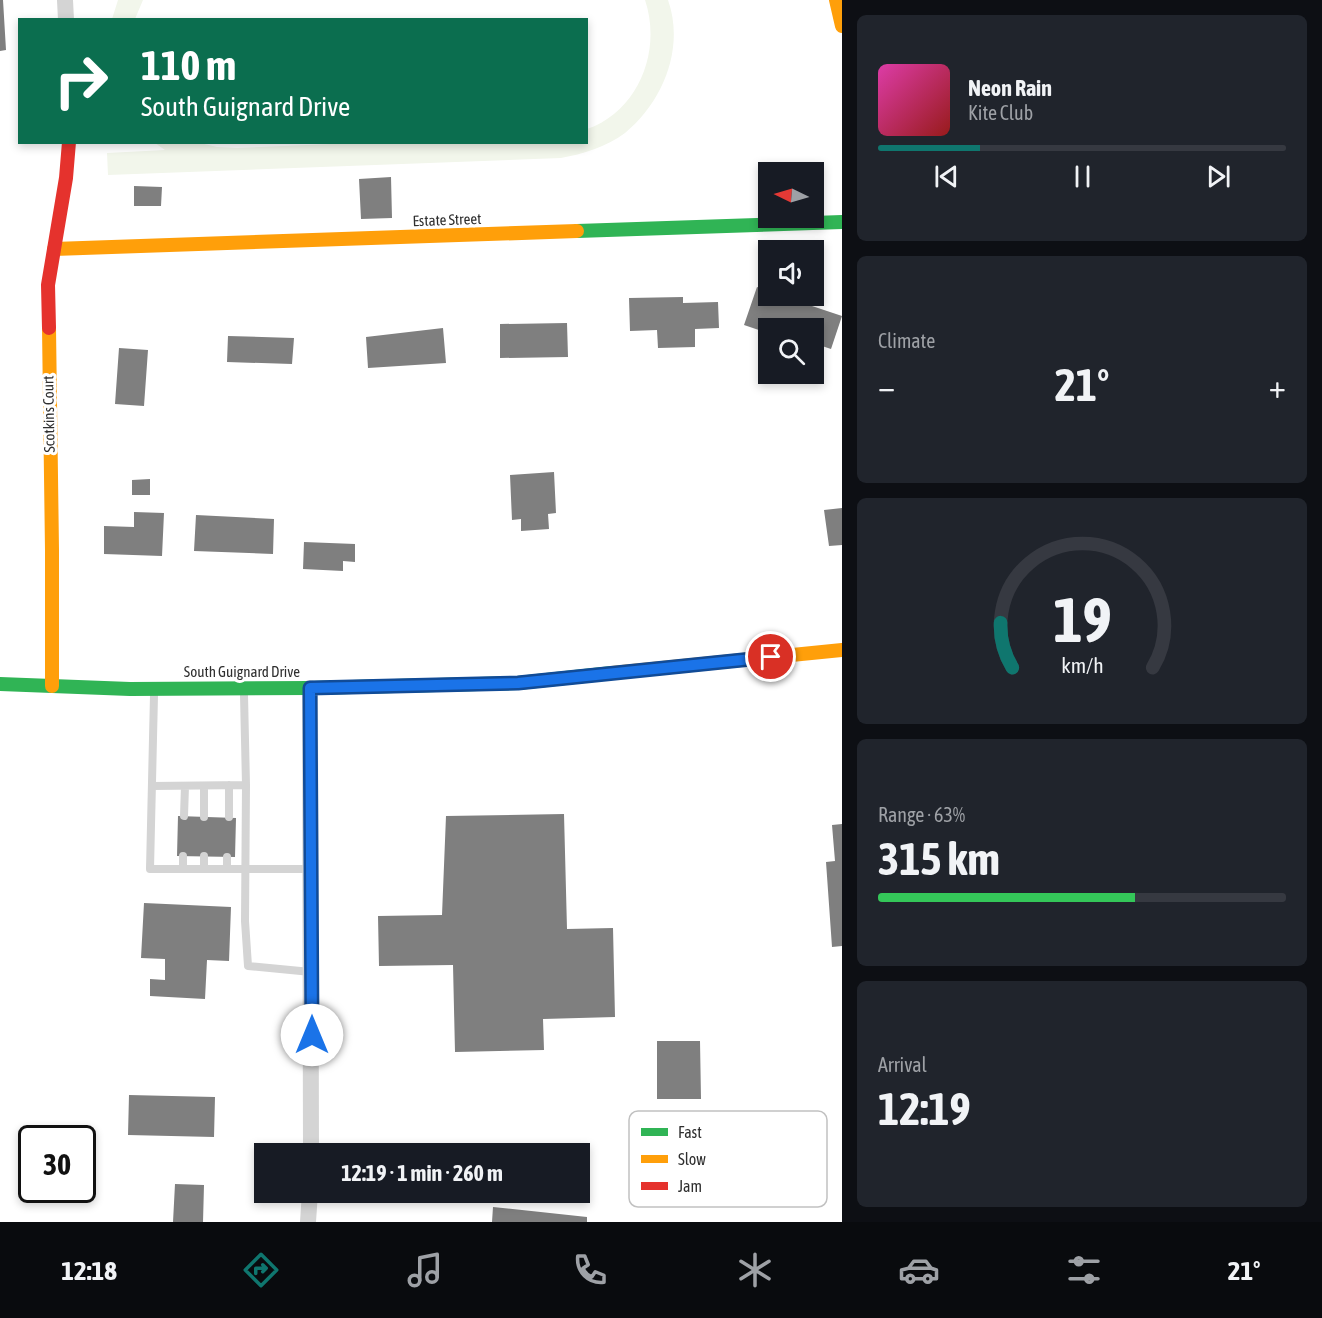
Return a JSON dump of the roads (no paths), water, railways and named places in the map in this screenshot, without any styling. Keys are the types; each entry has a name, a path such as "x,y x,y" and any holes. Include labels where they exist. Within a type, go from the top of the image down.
{"main road":[{"path":"836,0 842,26"},
{"name":"Scotkins Court","path":"52,686 52,539 47,306 48,276 68,164 69,144"},
{"name":"Estate Street","path":"54,249 842,222"},
{"name":"South Guignard Drive","path":"0,684 154,689 518,683 842,650"}],"street":[{"path":"65,0 66,18"},
{"path":"310,688 311,1143"},
{"path":"308,1222 309,1203"}],"lane":[{"path":"244,688 245,921 248,966 311,972"},
{"path":"154,689 150,868 311,869"},
{"path":"228,817 229,785"},
{"path":"152,786 246,785"},
{"path":"184,816 185,786"},
{"path":"204,786 204,817"},
{"path":"183,856 183,869"},
{"path":"204,856 204,869"},
{"path":"227,857 227,869"}]}
